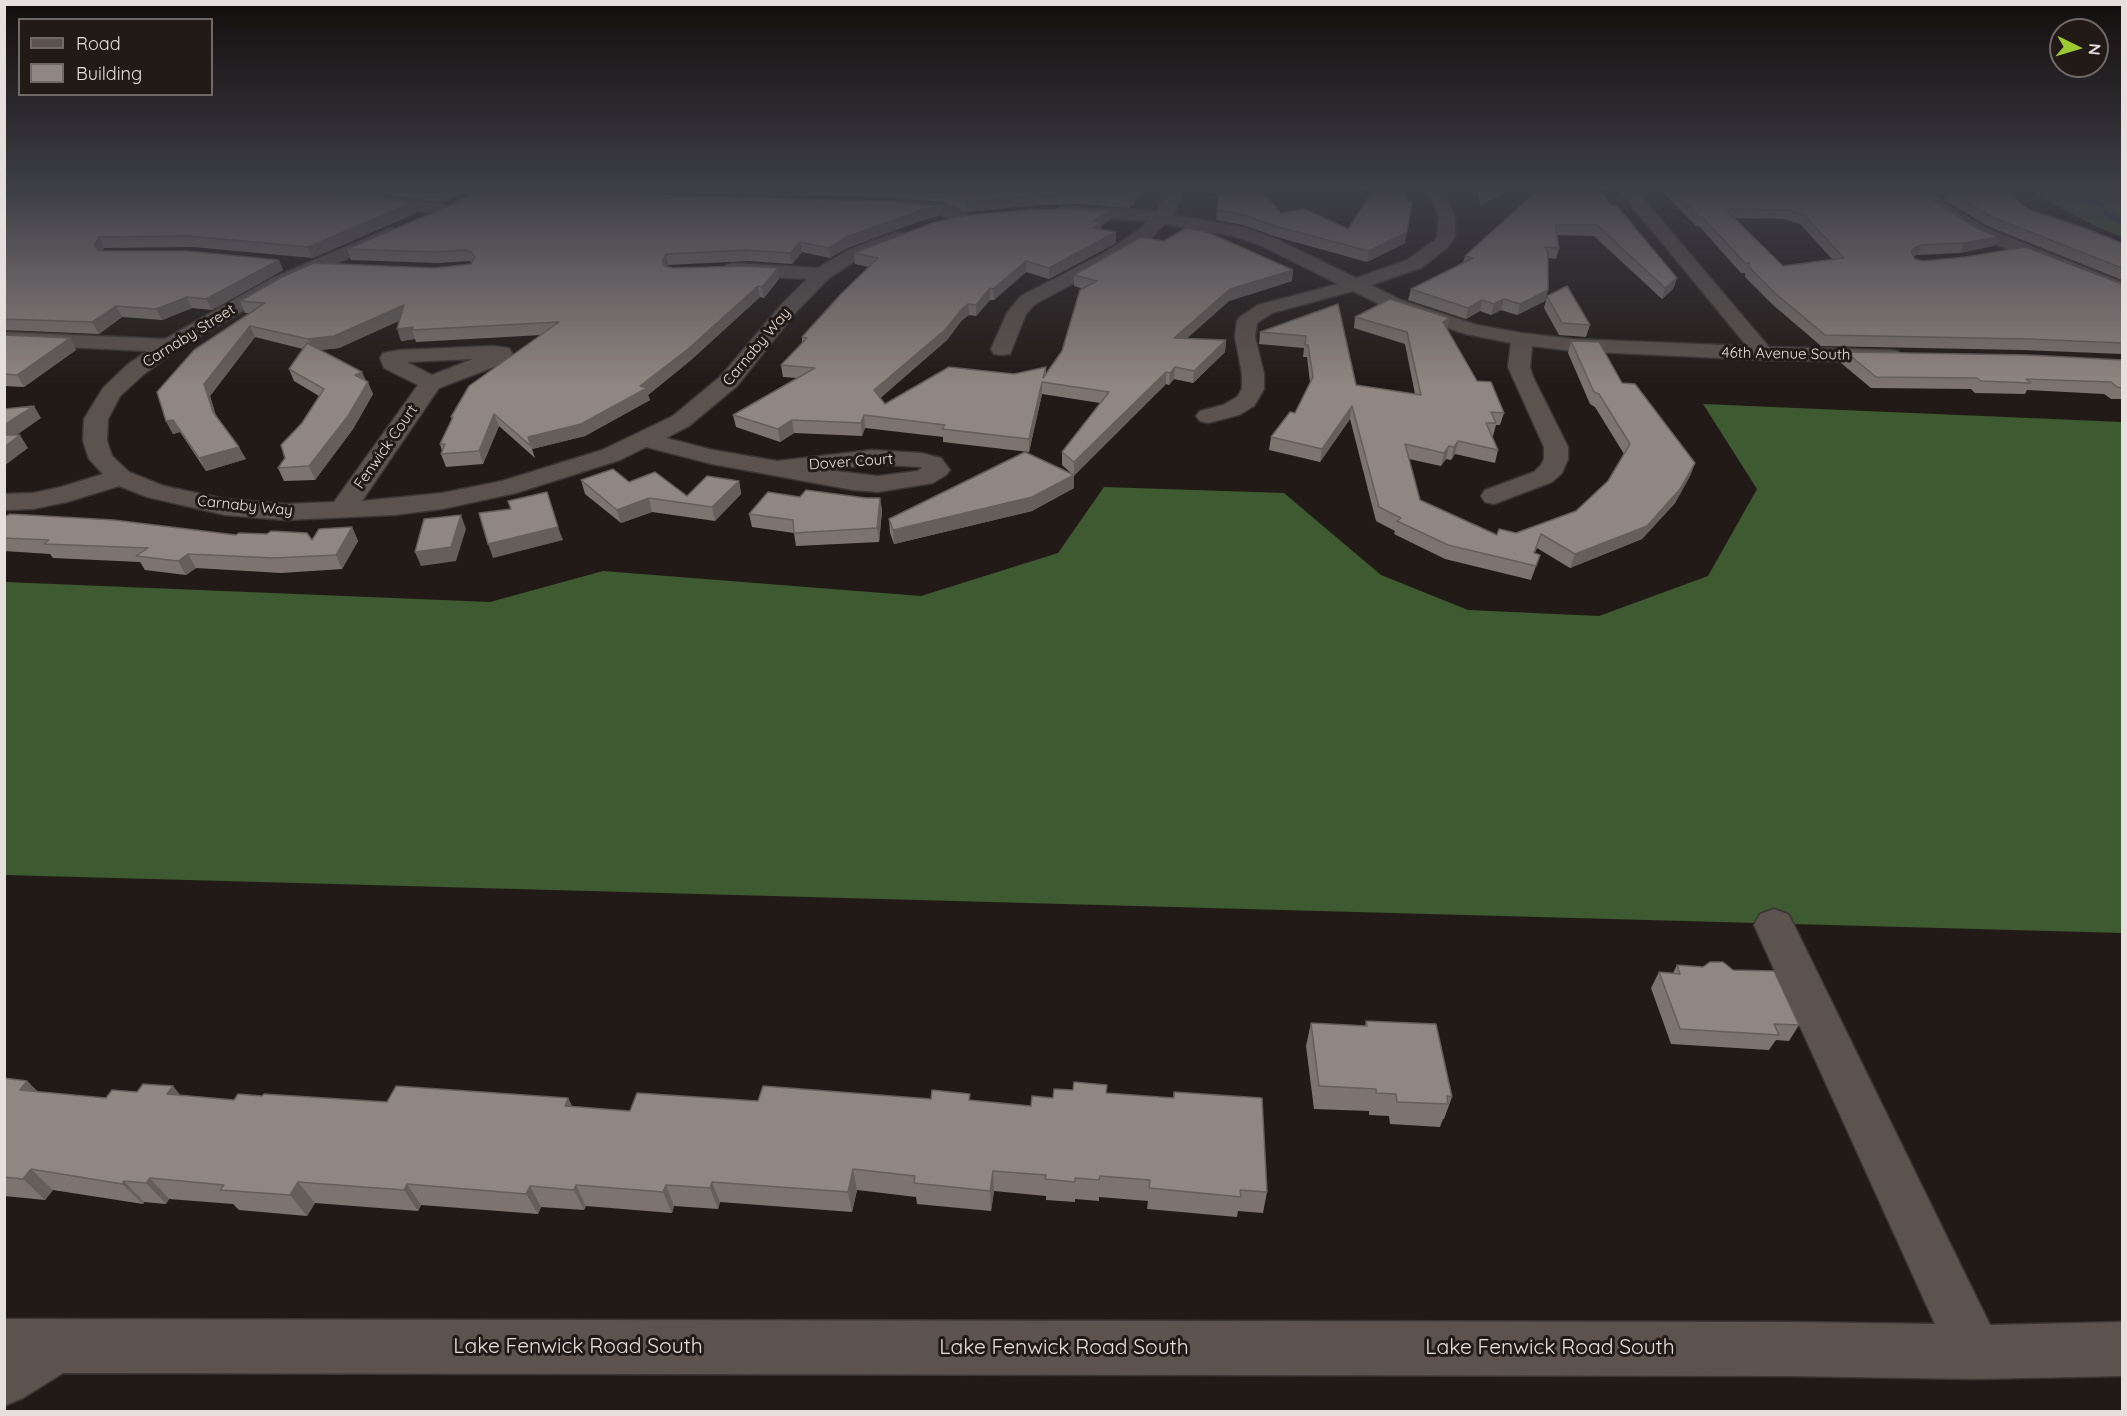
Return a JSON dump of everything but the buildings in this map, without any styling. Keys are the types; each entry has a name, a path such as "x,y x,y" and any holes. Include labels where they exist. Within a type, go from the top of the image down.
{"street":[{"name":"Carnaby Street","path":"120,477 101,459 95,441 96,419 111,393 135,370 169,346 279,282 342,254"},
{"name":"Carnaby Way","path":"120,477 156,492 225,507 286,512 342,510 433,502 507,488 568,471 647,440 681,421 729,381 789,308 822,274 854,254"},
{"path":"1002,349 1017,313 1029,300 1114,254"},
{"path":"1292,254 1394,304 1443,321 1522,339 1519,367 1556,447 1556,459 1553,468 1543,477 1494,496"},
{"path":"1208,416 1231,410 1246,401 1254,389 1245,337 1247,321 1265,309 1354,285 1414,264 1427,254"},
{"path":"1680,254 1764,354"},
{"path":"2032,254 2122,289"},
{"path":"281,262 314,266 359,267"},
{"path":"714,269 822,274"},
{"path":"4,338 169,346"},
{"name":"46th Avenue South","path":"1522,339 1574,345 1764,354 1906,356"},
{"name":"Fenwick Court","path":"342,510 431,383"},
{"name":"Dover Court","path":"647,440 712,457 779,468 878,484 924,478 937,470 932,463 921,460 872,457 779,468"},
{"path":"4,502 33,501 67,494 120,477"},
{"path":"1774,925 1975,1352"},
{"name":"Lake Fenwick Road South","path":"4,1346 1788,1348 1975,1352 2122,1349"},
{"path":"4,1379 56,1346"}],"green space":[{"path":"1703,404 2122,422 2122,933 5,875 5,582 490,602 603,571 921,596 1058,553 1104,487 1284,493 1381,575 1468,610 1599,616 1708,576 1757,489"}]}
